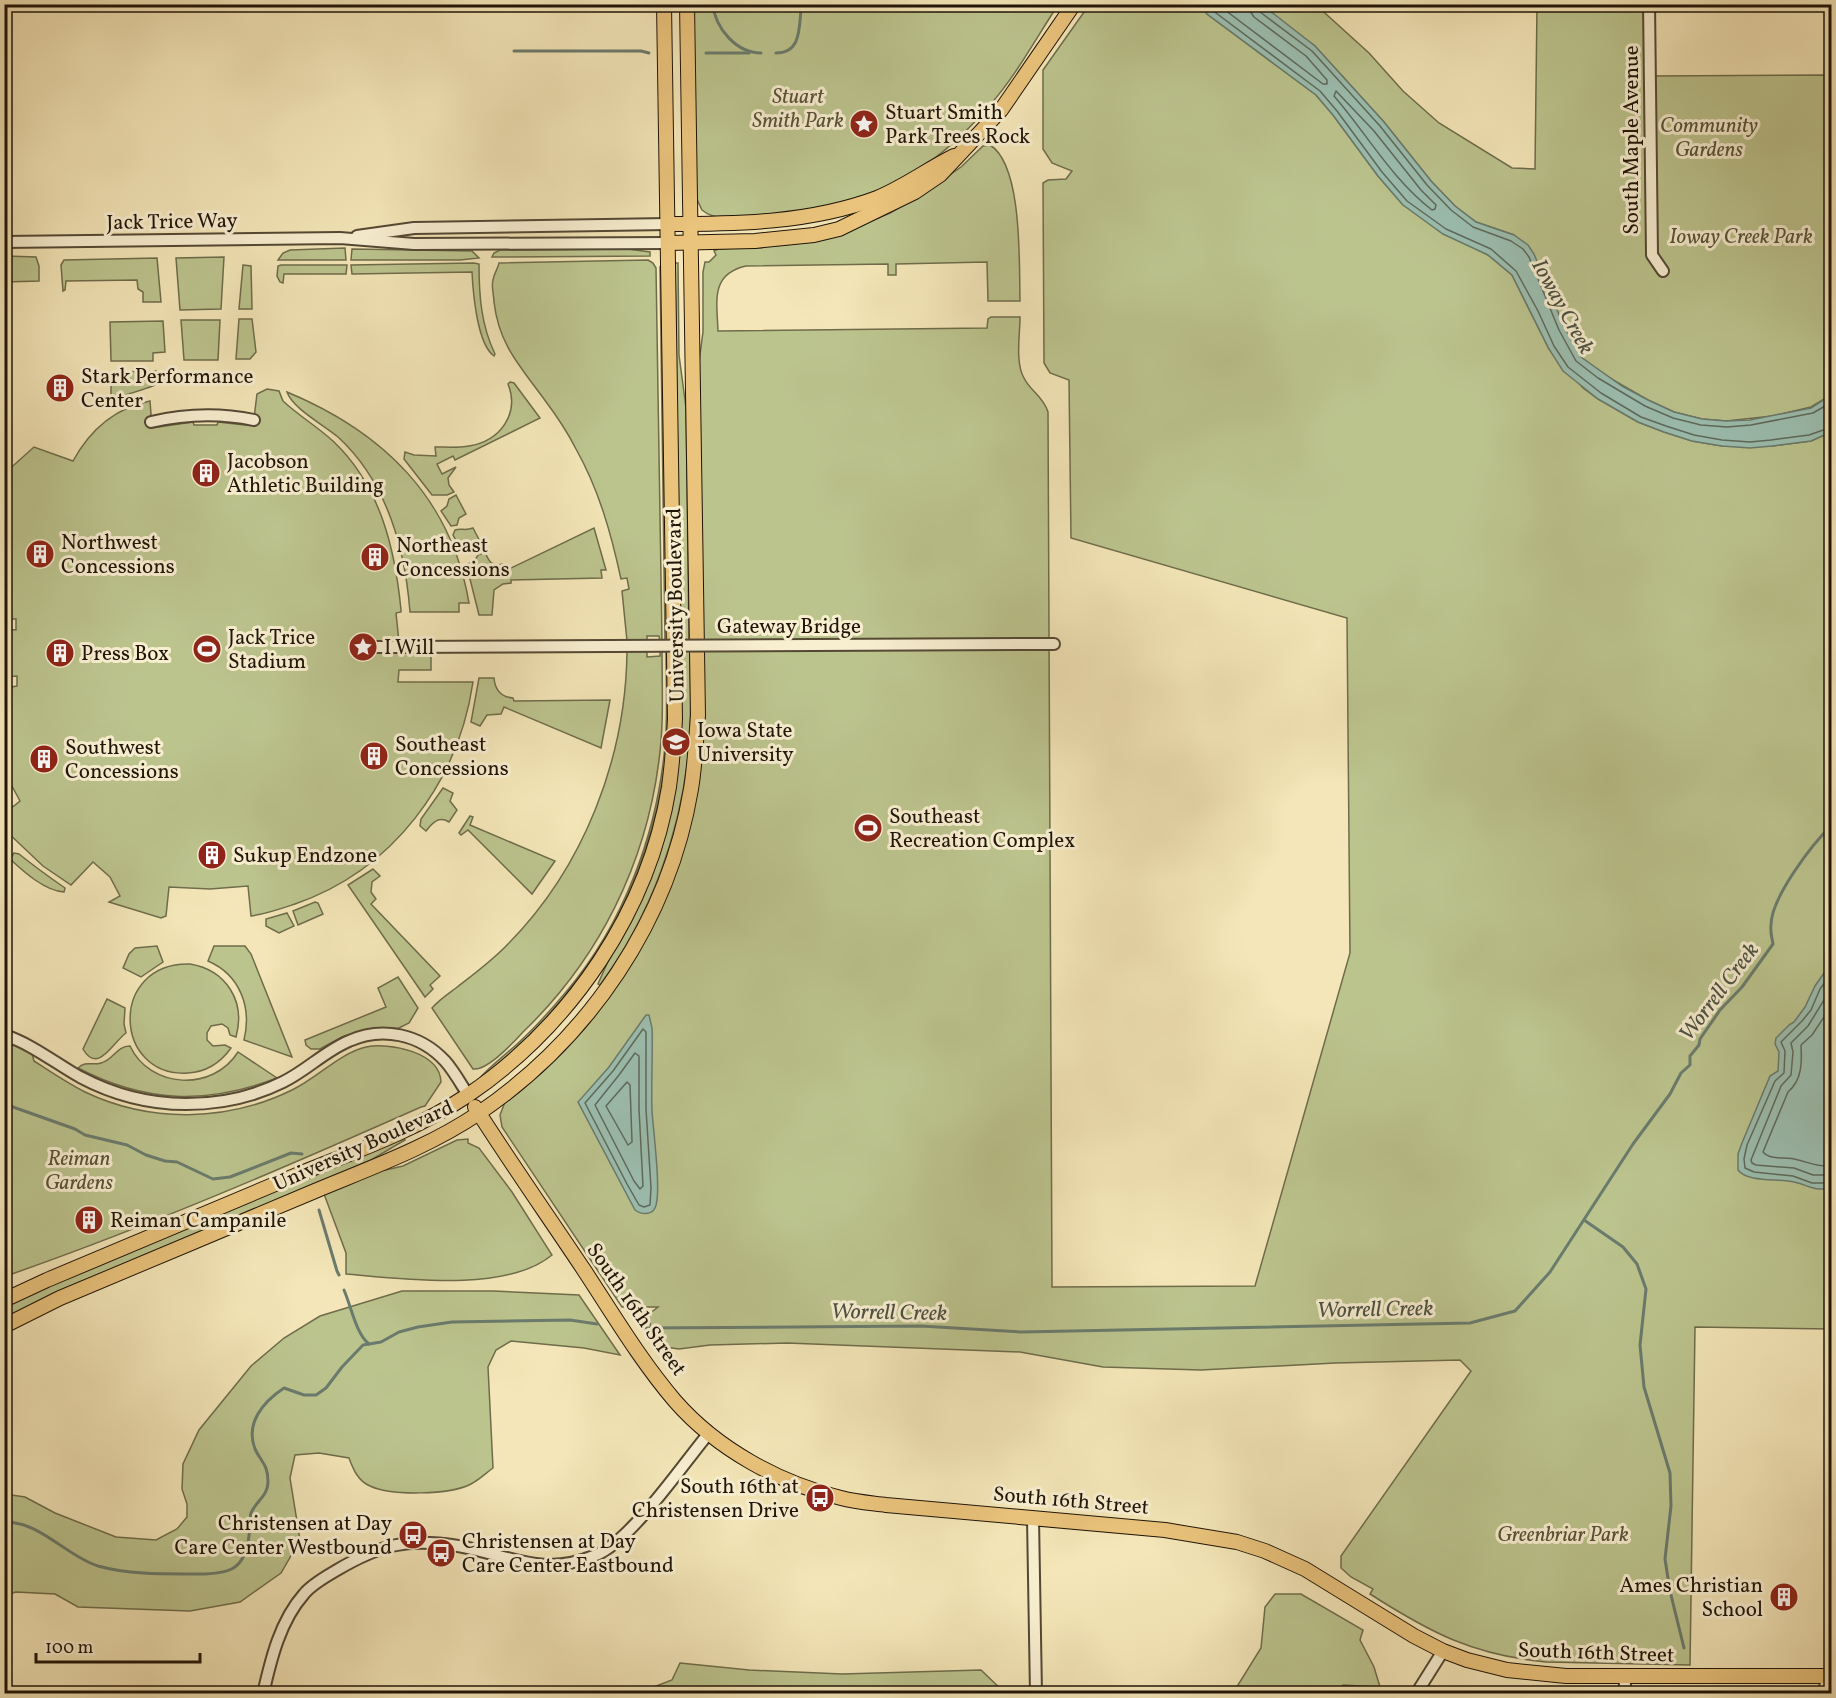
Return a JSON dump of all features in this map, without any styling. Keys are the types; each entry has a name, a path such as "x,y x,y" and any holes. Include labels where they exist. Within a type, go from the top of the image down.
{"main road":[{"name":"University Boulevard","path":"4,1300 46,1280 400,1132 468,1095 523,1052 555,1018 585,982 609,947 633,901 662,820 673,752 675,719 664,4"},
{"name":"University Boulevard","path":"4,1326 60,1298 410,1151 447,1133 479,1113 511,1088 570,1034 629,958 654,909 670,870 683,825 691,789 698,715 687,4"},
{"path":"668,243 783,239 839,229 915,192 940,175 1001,110 1074,4"},
{"path":"668,224 786,220 855,206 899,188 961,152"},
{"name":"South 16th Street","path":"468,1095 650,1369 676,1402 709,1433 765,1470 803,1487 843,1498 886,1505 1165,1530 1247,1545 1305,1569 1414,1636 1443,1651 1488,1666 1566,1676 1830,1679"}],"street":[{"name":"South Maple Avenue","path":"1649,4 1652,255 1663,271"},
{"name":"Jack Trice Way","path":"340,238 414,228 668,224"},
{"name":"Jack Trice Way","path":"4,242 340,238 414,244 668,243"},
{"path":"151,422 210,415 254,420"},
{"name":"Gateway Bridge","path":"368,647 1054,644"},
{"path":"4,1035 30,1046 80,1077 103,1088 138,1098 185,1104 218,1102 253,1094 284,1082 349,1041 375,1034 399,1035 419,1042 437,1053 452,1069 468,1095"},
{"path":"263,1694 277,1640 288,1618 305,1593 338,1569 376,1549 425,1541 543,1565 567,1564 598,1554 619,1539 636,1522 709,1433"},
{"path":"1033,1518 1036,1694"},
{"path":"1416,1694 1443,1651"},
{"path":"1624,1676 1626,1694"},
{"path":"1823,1694 1830,1679"}],"green space":[{"name":"Stuart Smith Park","path":"692,5 1058,5 1017,70 989,106 966,131 917,170 863,197 833,206 802,212 725,218 716,217 702,210 695,195"},
{"name":"Greenbriar Park","path":"1089,5 1201,5 1207,14 1316,95 1403,205 1488,255 1512,275 1549,349 1583,388 1598,399 1638,422 1664,432 1692,441 1722,446 1772,446 1811,441 1831,432 1831,1329 1695,1327 1690,1665 1546,1662 1520,1659 1474,1648 1413,1620 1370,1594 1373,1589 1351,1577 1341,1568 1341,1556 1471,1371 1460,1360 1335,1363 1201,1370 1103,1367 1020,1352 787,1343 710,1345 679,1349 659,1346 651,1331 649,1314 658,1307 622,1307 502,1127 500,1115 505,1102 560,1054 601,1007 619,982 692,811 699,362 703,332 705,262 709,262 716,255 714,251 718,249 786,245 845,232 890,213 921,195 961,167 983,146 990,145 1001,156 1014,194 1019,241 1020,301 988,301 987,262 896,264 896,275 888,275 888,264 746,266 726,275 721,282 717,300 718,331 987,328 988,319 991,317 1020,317 1021,372 1048,412 1052,1287 1255,1286 1350,953 1347,618 1071,538 1069,380 1050,373 1044,363 1043,183 1048,180 1066,179 1072,171 1052,163 1043,149 1043,70"},
{"path":"1260,5 1316,5 1369,53 1403,91 1439,123 1512,168 1535,169 1537,5 1646,5 1652,76 1831,75 1831,395 1811,407 1773,416 1726,421 1702,419 1674,412 1601,373 1581,357 1564,327 1545,283 1514,235 1476,222 1455,206 1431,181 1384,122 1315,46"},
{"path":"345,248 346,260 278,260 283,253 290,250"},
{"path":"352,249 472,251 479,258 351,260"},
{"path":"628,249 650,252 650,256 492,257 500,250"},
{"path":"5,256 36,257 39,266 39,281 5,282"},
{"path":"224,257 221,309 180,310 176,258"},
{"path":"157,258 161,302 143,302 143,292 138,289 137,280 66,281 63,291 61,265 64,260"},
{"path":"648,260 656,268 662,641 659,636 647,636 647,641 627,641 622,591 629,589 627,578 621,579 598,496 565,429 506,343 497,317 492,285 499,263"},
{"path":"675,263 678,263 679,355 686,408 689,641 680,641"},
{"path":"479,264 482,310 494,356 488,350 480,329 472,272 352,274 351,265"},
{"path":"243,265 251,266 252,309 239,309"},
{"path":"281,265 347,265 346,274 284,274 283,283 277,276 278,266"},
{"path":"660,266 662,273 668,641 665,641"},
{"path":"239,319 252,319 256,352 250,359 236,359"},
{"path":"181,320 220,320 218,360 184,360"},
{"path":"163,321 165,352 153,353 153,361 111,361 110,322"},
{"path":"156,371 156,380 166,379 156,385 111,400 111,372"},
{"path":"514,383 540,418 455,460 453,456 437,464 442,474 456,467 448,478 449,485 454,492 447,495 432,495 404,459 405,452 414,455 436,456 435,447 469,446 490,438 505,424 509,415 511,395 508,384"},
{"name":"Jack Trice Stadium","path":"267,389 279,391 283,401 334,442 350,459 374,498 389,541 398,587 401,610 396,613 399,642 431,652 431,670 399,670 398,682 473,682 465,719 453,755 436,788 415,818 390,845 362,869 330,889 295,904 251,916 248,886 210,889 169,887 166,916 161,918 109,902 120,896 110,877 93,862 71,885 43,866 5,830 4,802 10,809 20,801 5,773 5,688 17,686 17,676 5,677 5,629 16,630 16,619 5,619 5,473 34,447 73,461 87,440 105,422 126,409 150,401 152,428 193,422 194,425 217,425 218,422 253,426 257,394"},
{"path":"287,392 322,408 382,448 429,500 446,531 460,565 469,603 459,603 459,612 410,612 404,564 398,540 381,495 355,455 338,437 296,405"},
{"path":"456,495 466,514 459,518 457,525 451,526 441,511 447,506 449,499"},
{"path":"473,528 483,547 475,550 461,549 453,535 455,530"},
{"path":"594,528 606,570 601,570 602,578 511,580 511,583 503,584 494,590 492,615 479,615 467,567 478,555 485,552 491,563 503,564 507,570"},
{"path":"627,651 647,651 647,657 660,656 660,651 662,651 662,719 659,760 653,799 630,873 615,908 596,941 550,1004 492,1061 485,1066 473,1069 432,1008 508,944 535,914 559,881 579,846 596,809 619,731 625,691"},
{"path":"666,651 669,651 667,747 659,797 647,845 630,890 608,933 582,973 552,1011 518,1046 479,1079 536,1026 586,966 604,938 634,877 645,845 661,779 666,722"},
{"path":"680,651 690,651 691,711 689,747 679,811 661,872 648,902 618,958 600,985 598,984 662,839"},
{"path":"479,678 494,678 499,692 513,698 514,701 610,700 601,748 504,707 501,714 487,715 480,726 471,722"},
{"path":"443,788 453,793 450,801 457,810 449,822 436,821 426,831 420,826 421,819"},
{"path":"470,816 473,817 470,825 555,861 532,894 468,830 461,835 459,833"},
{"path":"14,853 19,854 65,888 64,892 42,885 28,875 10,859"},
{"path":"373,869 380,876 372,882 371,892 376,899 371,904 440,976 430,985 433,989 425,997 348,885"},
{"path":"315,902 318,903 323,914 298,925 293,911"},
{"path":"287,913 294,926 279,933 266,926 266,919"},
{"path":"157,946 163,962 141,977 123,968 129,954 135,948"},
{"path":"214,946 245,946 251,954 292,1057 244,1040 245,1004 236,983 219,967 208,961"},
{"path":"190,964 214,973 230,989 238,1011 236,1037 230,1035 228,1028 222,1024 211,1026 207,1033 207,1040 213,1046 225,1045 231,1048 223,1058 201,1071 188,1073 163,1070 145,1058 134,1040 130,1020 134,999 145,981 163,968"},
{"path":"398,977 418,1008 409,1023 399,1028 363,1030 342,1037 320,1049 311,1049 306,1045 305,1040 386,1007 378,988"},
{"path":"107,999 125,1008 126,1033 105,1054 94,1059 83,1049"},
{"name":"Reiman Gardens","path":"5,1035 30,1046 34,1061 85,1092 110,1102 162,1113 188,1115 215,1113 267,1101 292,1090 338,1060 366,1047 400,1048 423,1056 432,1063 441,1082 425,1106 165,1216 9,1275 11,1297 5,1300"},
{"path":"130,1046 139,1060 152,1071 166,1077 182,1080 198,1079 213,1074 227,1065 238,1052 277,1078 226,1093 176,1096 152,1094 128,1088 103,1080 78,1068 84,1064 98,1064 109,1059 121,1048"},
{"path":"403,1137 405,1140 371,1160 54,1293 5,1318 4,1307 37,1291"},
{"path":"468,1139 468,1143 479,1148 512,1192 552,1255 532,1267 508,1275 482,1279 424,1280 346,1274 346,1253 324,1194 377,1172 403,1166 457,1140"},
{"path":"402,1291 493,1291 579,1295 620,1355 584,1348 511,1341 496,1350 488,1367 493,1468 474,1482 461,1488 420,1493 380,1489 370,1486 359,1478 349,1458 319,1453 295,1455 290,1478 300,1540 281,1573 240,1602 190,1611 78,1607 55,1594 16,1592 5,1595 5,1494 25,1497 55,1513 116,1537 156,1540 177,1529 187,1517 187,1504 182,1489 183,1464 199,1430 251,1366 284,1338 320,1316"},
{"path":"1275,1594 1301,1594 1363,1630 1360,1640 1374,1667 1380,1687 1343,1685 1337,1694 1233,1693 1261,1648 1265,1607"},
{"path":"680,1663 749,1670 842,1674 981,1670 1005,1693 606,1693 651,1688 672,1680"}],"water":[{"name":"Ioway Creek","path":"1201,5 1260,5 1315,46 1384,122 1431,181 1455,206 1476,222 1514,235 1528,245 1534,254 1564,327 1581,357 1622,386 1674,412 1702,419 1726,421 1750,420 1811,408 1831,395 1831,432 1811,441 1750,448 1722,446 1692,441 1664,432 1638,422 1598,399 1563,371 1549,349 1512,275 1488,255 1443,234 1403,205 1316,95 1207,14"},
{"path":"1831,963 1831,1188 1815,1188 1788,1181 1749,1177 1738,1170 1738,1154 1770,1076 1778,1071 1779,1052 1775,1044 1776,1038 1794,1022 1805,1007 1815,986"},
{"path":"646,1015 649,1015 652,1028 652,1111 658,1190 655,1208 645,1214 635,1210 578,1102 609,1067"}],"waterway":[{"path":"713,4 718,22 729,38 744,49 761,53"},
{"path":"776,53 785,52 795,42 802,4"},
{"path":"514,51 641,51 649,53"},
{"path":"706,53 749,53"},
{"name":"Worrell Creek","path":"644,1328 921,1326 1021,1332 1470,1323 1515,1311 1550,1272 1633,1144 1670,1094 1681,1073 1690,1065 1690,1056 1699,1045 1700,1039 1720,1010 1742,987 1773,944 1771,925 1778,901 1794,872 1832,825"},
{"path":"4,1101 13,1107 75,1129 85,1135 127,1145 146,1155 165,1161 177,1162 213,1179 230,1177 291,1153 302,1154"},
{"path":"319,1210 339,1275"},
{"path":"1584,1220 1623,1247 1637,1264 1646,1289 1640,1345 1644,1387 1670,1473 1671,1506 1665,1559 1684,1648"},
{"path":"344,1290 357,1327 369,1344"},
{"name":"Worrell Creek","path":"4,1522 29,1527 86,1561 110,1569 161,1574 210,1574 227,1571 234,1568 244,1556 251,1513 264,1495 268,1482 267,1471 255,1449 252,1430 254,1422 269,1400 284,1388 304,1395 316,1395 326,1388 363,1345 381,1342 399,1332 418,1327 452,1322 570,1320 597,1324"},
{"path":"1695,1688 1696,1694"}],"place":[{"name":"Stuart Smith Park Trees Rock","path":"864,124"},
{"name":"Stark Performance Center","path":"60,388"},
{"name":"Jacobson Athletic Building","path":"206,473"},
{"name":"Northwest Concessions","path":"40,554"},
{"name":"Northeast Concessions","path":"375,557"},
{"name":"I Will","path":"363,647"},
{"name":"Jack Trice Stadium","path":"207,649"},
{"name":"Press Box","path":"60,653"},
{"name":"Iowa State University","path":"676,742"},
{"name":"Southeast Concessions","path":"374,756"},
{"name":"Southwest Concessions","path":"44,759"},
{"name":"Southeast Recreation Complex","path":"868,828"},
{"name":"Sukup Endzone","path":"212,855"},
{"name":"Reiman Campanile","path":"89,1220"},
{"name":"South 16th at Christensen Drive","path":"820,1498"},
{"name":"Christensen at Day Care Center Westbound","path":"413,1535"},
{"name":"Christensen at Day Care Center Eastbound","path":"441,1553"},
{"name":"Ames Christian School","path":"1784,1597"}],"park label":[{"name":"Community Gardens","path":"1709,137"},
{"name":"Ioway Creek Park","path":"1741,236"}]}
